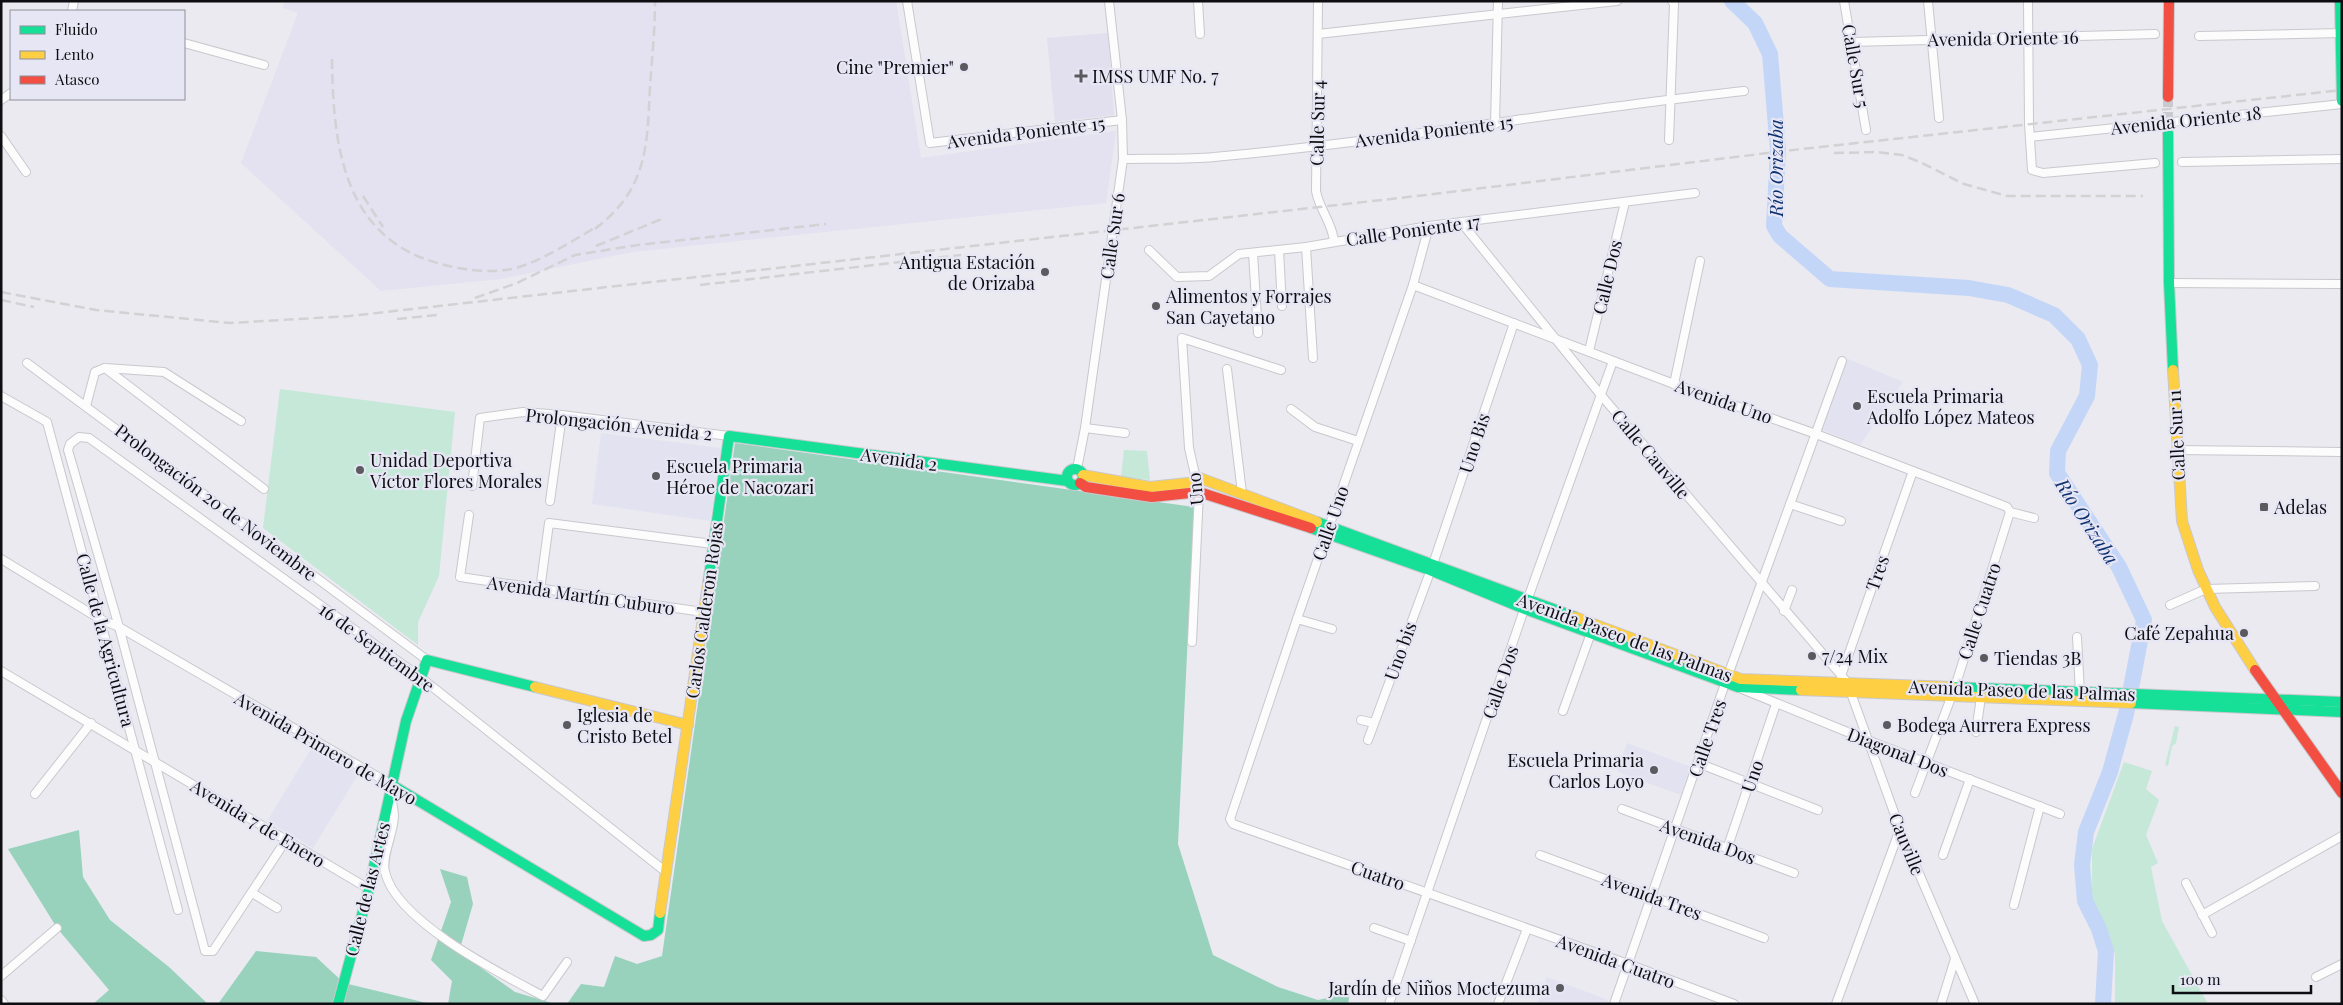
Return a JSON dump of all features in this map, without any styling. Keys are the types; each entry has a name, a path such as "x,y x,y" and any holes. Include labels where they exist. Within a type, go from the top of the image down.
{"street":[{"name":"Avenida Poniente 15","path":"907,1 930,144 1122,120"},
{"name":"Calle Sur 6","path":"1080,476 1123,159 1122,120 1109,1"},
{"path":"1198,1 1200,34"},
{"name":"Calle Sur 4","path":"1318,1 1317,198 1333,228 1334,241"},
{"path":"1495,124 1498,1"},
{"path":"1318,34 1618,1"},
{"path":"1669,140 1674,4 1672,1"},
{"name":"Calle Sur 5","path":"1844,1 1866,130"},
{"path":"1928,1 1939,118"},
{"path":"2028,1 2032,170 2043,173 2154,163"},
{"path":"2168,97 2169,1"},
{"path":"2340,1 2342,103"},
{"path":"2199,36 2341,33"},
{"name":"Avenida Oriente 16","path":"1852,42 2155,34"},
{"path":"185,43 264,65"},
{"name":"Avenida Poniente 15","path":"1123,159 1212,158 1495,124 1670,99 1744,91"},
{"name":"Avenida Oriente 18","path":"2030,134 2342,103"},
{"name":"Calle Sur 11","path":"2168,133 2169,283 2176,450 2182,522 2206,589 2242,651 2342,792"},
{"path":"1,136 26,172"},
{"path":"2182,162 2342,159"},
{"name":"Calle Poniente 17","path":"1149,250 1177,277 1209,276 1239,254 1306,248 1334,241 1429,226 1695,192"},
{"name":"Calle Dos","path":"1589,352 1625,202"},
{"name":"Calle Cauville","path":"1461,222 1553,338 1846,683"},
{"name":"Calle Uno","path":"1230,819 1358,441 1413,286 1429,226"},
{"path":"1306,248 1312,358"},
{"path":"1278,250 1282,306"},
{"path":"1253,252 1258,333"},
{"path":"1674,384 1700,261"},
{"path":"2169,283 2342,284"},
{"name":"Avenida Uno","path":"1413,286 1674,384 1914,471 2007,507 2010,512 2034,518"},
{"name":"Uno Bis","path":"1432,567 1514,323"},
{"name":"Uno","path":"1192,642 1198,487 1189,448 1182,338 1281,370"},
{"name":"Calle Tres","path":"1614,1004 1727,680 1842,360"},
{"name":"Calle Dos","path":"1389,1004 1526,605 1613,361"},
{"name":"Prolongación 20 de Noviembre","path":"28,363 427,660"},
{"path":"86,406 94,372 105,368 164,372 241,421"},
{"path":"105,368 264,489"},
{"path":"1227,369 1242,493"},
{"name":"Calle de la Agricultura","path":"1,396 47,422 106,621 178,910"},
{"path":"1291,409 1315,426 1358,441"},
{"name":"Prolongación Avenida 2","path":"472,486 480,418 523,412 562,415 729,436"},
{"path":"550,501 562,415"},
{"path":"1085,428 1126,433"},
{"name":"Avenida 2","path":"729,436 1068,481"},
{"name":"Carlos Calderon Rojas","path":"651,935 658,930 729,436"},
{"name":"Calle de la Agricultura","path":"79,437 70,444 68,450 119,627 150,758 203,948 207,952 213,951 252,893"},
{"name":"16 de Septiembre","path":"79,437 90,438 420,677 666,872"},
{"path":"2176,450 2342,452"},
{"name":"Tres","path":"1846,683 1914,471"},
{"path":"1068,481 1068,472 1080,476"},
{"name":"Avenida Paseo de las Palmas","path":"1068,481 1074,485 1080,476 1086,487 1152,497 1198,487 1432,567 1591,633 1727,680 1846,683 1952,691 2080,693 2110,698"},
{"name":"Avenida Paseo de las Palmas","path":"1198,487 1200,478 1242,493 1328,530"},
{"path":"1790,504 1841,521"},
{"name":"Calle Cuatro","path":"1915,793 1952,691 2010,512"},
{"name":"Avenida Martín Cuburo","path":"469,515 460,577 703,612"},
{"path":"540,590 549,523 713,544"},
{"name":"Avenida Primero de Mayo","path":"1,558 644,936 651,935"},
{"name":"Uno bis","path":"1368,740 1432,567"},
{"path":"2170,605 2206,589 2316,586"},
{"path":"1784,611 1792,590"},
{"name":"Avenida Paseo de las Palmas","path":"1526,605 1727,680 1738,687 1846,683"},
{"path":"1297,620 1332,629"},
{"path":"1564,711 1591,633"},
{"path":"2077,637 2080,693"},
{"path":"427,660 688,725"},
{"name":"Calle de las Artes","path":"338,1004 369,889 406,721 427,660"},
{"path":"1,671 138,751"},
{"name":"Cauville","path":"1846,683 1900,829 1975,1004"},
{"name":"Diagonal Dos","path":"1738,687 1867,740 2060,814"},
{"name":"Avenida Paseo de las Palmas","path":"1952,691 1981,697 2342,702"},
{"path":"1976,732 1981,697"},
{"name":"Avenida Paseo de las Palmas","path":"2138,699 2285,710 2342,712"},
{"name":"Uno","path":"1727,849 1776,704"},
{"path":"1361,720 1374,723"},
{"path":"36,794 91,723"},
{"name":"Avenida 7 de Enero","path":"138,751 369,889"},
{"path":"1698,763 1818,810"},
{"path":"1943,855 1970,779"},
{"path":"391,789 394,816 384,870 398,898 436,932 480,964 543,996 567,962"},
{"path":"2014,905 2040,806"},
{"name":"Avenida Dos","path":"1622,809 1794,873"},
{"name":"Cuatro","path":"1230,819 1233,824 1428,892 1527,929"},
{"path":"1836,1004 1900,829"},
{"path":"2202,915 2342,836"},
{"path":"277,908 252,893 286,840"},
{"name":"Avenida Tres","path":"1540,855 1764,938"},
{"path":"2186,883 2212,933"},
{"path":"1,976 57,928"},
{"path":"1374,928 1411,941"},
{"path":"1498,1004 1527,929"},
{"name":"Avenida Cuatro","path":"1527,929 1734,1004"},
{"path":"1941,1004 1955,959"},
{"path":"2316,977 2342,964"},
{"path":"1,1000 4,1004"}],"shaded area":[{"path":"284,1 896,1 921,158 1116,131 1106,203 632,252 501,279 381,291 241,163 298,13 283,8"},
{"name":"IMSS UMF No. 7","path":"1108,33 1114,115 1055,122 1047,38"},
{"name":"Escuela Primaria Adolfo López Mateos","path":"1846,358 1903,382 1860,445 1820,429"},
{"name":"Escuela Primaria Héroe de Nacozari","path":"601,433 721,448 710,521 592,504"},
{"name":"Escuela Primaria Carlos Loyo","path":"1627,743 1691,767 1681,795 1617,772"},
{"path":"314,744 361,770 313,848 267,821"},
{"name":"Jardín de Niños Moctezuma","path":"1547,977 1608,1000 1607,1004 1537,1004"}],"green space":[{"name":"Unidad Deportiva Víctor Flores Morales","path":"280,389 455,412 439,576 418,622 418,645 263,528"},
{"path":"735,443 1194,507 1178,844 1213,955 1278,987 1318,1000 1350,993 1348,1004 567,1004 581,984 604,987 615,956 637,964 662,956"},
{"path":"1124,450 1147,451 1150,480 1121,477"},
{"path":"2175,726 2179,727 2176,743 2172,746 2168,766 2165,765"},
{"path":"2124,762 2152,771 2146,789 2159,800 2146,835 2158,863 2151,867 2162,921 2208,1004 2115,1004 2115,954 2092,904 2092,849"},
{"path":"79,830 83,877 110,920 169,967 208,1004 93,1004 109,990 57,928 8,849"},
{"path":"440,869 467,877 473,904 459,952 515,992 555,1004 448,1004 452,981 431,960 451,902"},
{"path":"256,951 316,957 344,983 431,1004 218,1004"}],"waterway":[{"name":"Río Orizaba","path":"1732,1 1755,23 1770,54 1778,150 1774,226 1780,236 1830,279 1969,288 2008,295 2054,315 2078,339 2090,365 2087,396 2058,451 2057,473 2119,567 2144,620 2126,714 2110,772 2086,832 2082,865 2085,901 2099,929 2106,951 2103,1004"}],"tunnel":[{"path":"2168,97 2168,132"}],"railway":[{"path":"595,229 626,198 635,182 641,165 648,128 655,1"},
{"path":"332,59 336,124 341,155 350,184 364,211 383,234 408,252 441,264 459,268 488,271 507,270 538,260 600,225"},
{"path":"1,292 96,310 230,323 350,316 1426,195 1784,151 2342,90"},
{"path":"1834,153 1876,152 1902,155 1964,184 2007,196 2143,196"},
{"path":"363,196 383,227"},
{"path":"596,246 664,218"},
{"path":"475,298 517,283 575,255 638,245 826,224"},
{"path":"700,285 961,255"},
{"path":"1,300 34,307"},
{"path":"397,319 437,315"}],"traffic: fast":[{"path":"2340,1 2342,101"},
{"path":"2168,133 2169,283 2173,370"},
{"path":"708,584 729,436 1068,481"},
{"path":"1072,469 1078,469 1083,474 1083,477 1081,483 1072,485 1067,480 1067,474 1072,469"},
{"path":"1317,522 1575,617"},
{"path":"1311,528 1430,570 1525,609 1738,687 1801,690"},
{"path":"338,1004 369,889 406,721 427,660 535,687"},
{"path":"1952,687 2342,702"},
{"path":"2131,703 2342,712"},
{"path":"392,785 644,936 651,935 658,930 660,913"}],"traffic: slow":[{"path":"2173,370 2182,521 2198,570 2215,607 2255,670"},
{"path":"1083,475 1150,487 1197,482 1200,478 1317,522"},
{"path":"660,913 708,584"},
{"path":"1575,617 1741,679 1952,687"},
{"path":"535,687 688,725"},
{"path":"1801,690 2131,703"}],"traffic: jam":[{"path":"2168,97 2169,1"},
{"path":"1080,483 1086,487 1152,497 1199,492 1311,528"},
{"path":"2255,670 2342,793"}],"place":[{"name":"Cine \"Premier\"","path":"964,67"},
{"name":"IMSS UMF No. 7","path":"1081,76"},
{"name":"Antigua Estación de Orizaba","path":"1045,272"},
{"name":"Alimentos y Forrajes San Cayetano","path":"1156,306"},
{"name":"Escuela Primaria Adolfo López Mateos","path":"1857,406"},
{"name":"Unidad Deportiva Víctor Flores Morales","path":"360,470"},
{"name":"Escuela Primaria Héroe de Nacozari","path":"656,476"},
{"name":"Adelas","path":"2264,507"},
{"name":"Café Zepahua","path":"2244,633"},
{"name":"7/24 Mix","path":"1812,656"},
{"name":"Tiendas 3B","path":"1984,658"},
{"name":"Iglesia de Cristo Betel","path":"567,725"},
{"name":"Bodega Aurrera Express","path":"1887,725"},
{"name":"Escuela Primaria Carlos Loyo","path":"1654,770"},
{"name":"Jardín de Niños Moctezuma","path":"1560,988"}]}
